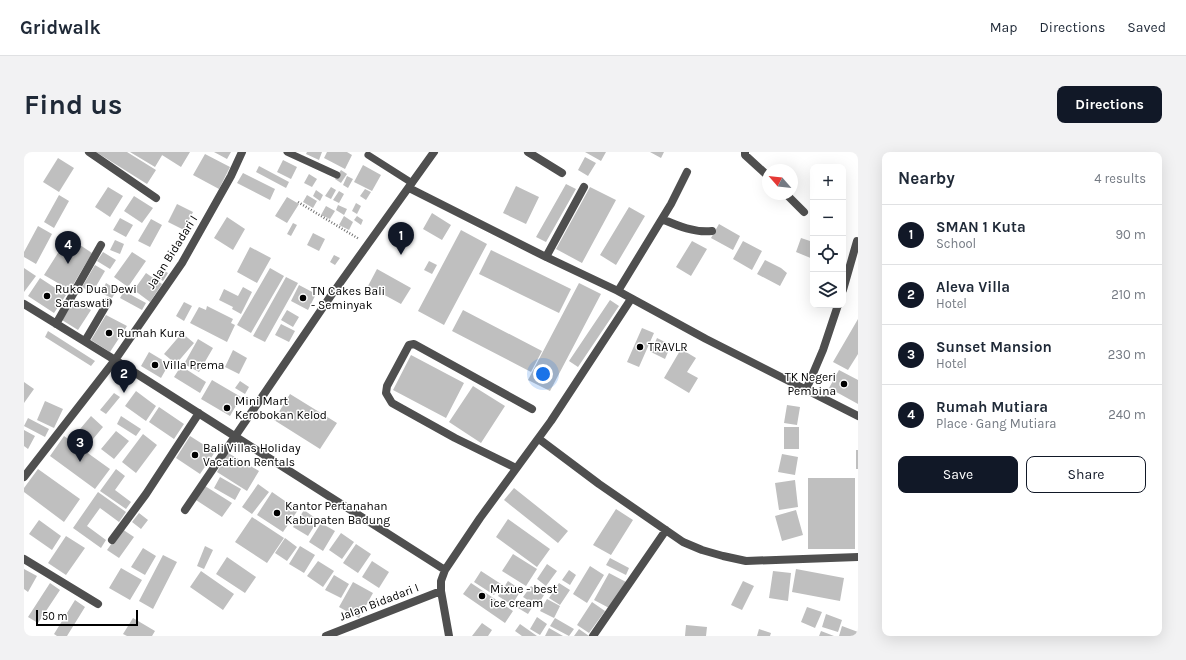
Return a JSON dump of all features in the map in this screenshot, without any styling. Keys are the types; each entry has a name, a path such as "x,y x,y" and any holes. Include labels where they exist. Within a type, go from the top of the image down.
{"street":[{"path":"89,152 156,198"},
{"name":"Jalan Bidadari I","path":"26,472 115,360 182,264 231,176 242,152"},
{"path":"185,510 330,297 434,152"},
{"path":"528,152 562,173"},
{"path":"745,152 745,155 762,171"},
{"path":"618,291 662,219 687,172"},
{"path":"410,185 546,257 618,291 700,336 858,416"},
{"path":"546,257 584,187"},
{"path":"792,200 804,212"},
{"path":"662,219 688,229 705,232 712,231"},
{"path":"846,280 857,241"},
{"path":"56,324 101,245"},
{"path":"449,636 441,591 441,581 446,570 516,468 539,439 631,299"},
{"path":"85,342 108,302"},
{"path":"24,304 446,570"},
{"path":"806,390 823,350 837,308"},
{"path":"516,468 455,438 392,403 386,393 387,386 409,345 414,344 532,409"},
{"path":"112,540 146,494 199,413"},
{"path":"539,439 599,484 683,542 702,550 746,561 858,558"},
{"path":"594,636 666,530"},
{"path":"24,559 98,604"},
{"name":"Jalan Bidadari I","path":"326,636 441,591"}],"lane":[{"path":"287,152 337,175"},
{"path":"368,155 410,185"}],"path":[{"path":"298,202 368,244"}],"building":[{"path":"96,152 127,152 156,170 147,184"},
{"path":"130,152 164,152 155,167"},
{"path":"164,152 190,152 181,167 162,155"},
{"path":"214,152 231,152 227,159"},
{"path":"307,152 322,152 319,160 306,154"},
{"path":"327,152 347,152 352,155 345,169 324,158"},
{"path":"585,152 606,152 601,161"},
{"path":"650,152 664,152 661,158"},
{"path":"205,154 230,167 219,189 193,175"},
{"path":"585,157 596,163 588,176 578,170"},
{"path":"58,158 74,168 59,192 43,182"},
{"path":"283,160 297,167 291,179 277,172"},
{"path":"363,165 381,175 372,191 354,182"},
{"path":"259,166 289,182 286,188 256,172"},
{"path":"341,170 347,174 341,183 335,179"},
{"path":"243,173 275,189 270,200 237,183"},
{"path":"309,174 317,179 312,187 304,183"},
{"path":"347,176 353,179 348,188 343,185"},
{"path":"566,184 576,189 546,242 536,237"},
{"path":"516,186 539,197 526,224 503,213"},
{"path":"108,187 123,196 110,217 95,207"},
{"path":"331,187 336,190 331,199 325,196"},
{"path":"590,187 616,200 582,263 556,249"},
{"path":"365,189 371,192 366,200 360,196"},
{"path":"316,190 323,195 320,201 313,196"},
{"path":"339,191 344,194 339,203 333,200"},
{"path":"59,195 69,201 54,228 44,222"},
{"path":"307,195 317,201 313,208 303,202"},
{"path":"134,196 153,208 142,223 124,211"},
{"path":"287,197 299,204 287,223 275,216"},
{"path":"356,203 361,206 357,214 352,211"},
{"path":"177,204 193,212 184,230 168,222"},
{"path":"338,205 347,209 344,215 336,210"},
{"path":"326,206 335,211 330,219 321,215"},
{"path":"629,207 645,216 616,265 600,255"},
{"path":"432,213 451,225 442,240 423,229"},
{"path":"344,216 353,222 349,230 339,225"},
{"path":"357,216 363,220 361,225 354,220"},
{"path":"227,217 245,229 233,250 214,238"},
{"path":"120,218 133,225 126,237 113,230"},
{"path":"151,219 162,225 150,247 138,241"},
{"path":"293,223 297,225 291,236 287,234"},
{"path":"719,224 740,236 733,250 711,238"},
{"path":"38,226 52,234 36,264 24,257 24,252"},
{"path":"461,230 487,244 444,325 418,311"},
{"path":"313,233 325,239 319,251 307,245"},
{"path":"68,237 92,253 70,290 44,275"},
{"path":"801,238 810,241 810,258 796,252"},
{"path":"115,240 124,244 120,254 110,250"},
{"path":"692,241 707,249 691,276 676,267"},
{"path":"743,241 762,251 752,270 733,259"},
{"path":"250,247 271,258 257,283 237,272"},
{"path":"491,250 571,289 559,313 479,274"},
{"path":"103,252 116,260 110,269 97,261"},
{"path":"132,252 146,261 128,287 114,277"},
{"path":"334,255 340,258 335,265 330,262"},
{"path":"765,260 781,268 787,273 780,286 757,274"},
{"path":"429,261 437,265 432,274 424,270"},
{"path":"95,265 105,271 92,293 82,287"},
{"path":"24,268 36,276 24,292"},
{"path":"270,268 284,276 251,333 237,325"},
{"path":"161,269 168,273 163,281 157,277"},
{"path":"377,269 411,288 401,304 368,286"},
{"path":"146,273 162,284 150,302 134,290"},
{"path":"286,277 298,283 265,342 253,336"},
{"name":"Ruko Dua Dewi Saraswati","path":"40,278 66,295 54,313 28,296"},
{"path":"106,283 117,290 112,298 101,293"},
{"path":"579,283 601,294 550,391 528,380"},
{"name":"TN Cakes Bali - Seminyak","path":"299,285 316,294 308,310 291,301"},
{"path":"243,287 252,292 241,314 232,309 233,307 219,300 224,289 238,296"},
{"path":"124,291 146,303 142,310 120,298"},
{"path":"75,300 91,310 78,330 62,320"},
{"path":"610,300 619,306 578,367 569,361"},
{"path":"184,302 192,306 184,321 176,316"},
{"path":"207,306 233,319 231,323 235,325 227,342 190,323 199,307 206,310"},
{"path":"287,310 299,317 293,327 281,320"},
{"path":"463,310 542,351 531,372 452,331"},
{"name":"Rumah Kura","path":"106,315 127,326 110,352 91,340"},
{"path":"858,319 858,354 848,370 833,362"},
{"path":"281,324 295,331 289,342 275,335"},
{"name":"TRAVLR","path":"642,328 654,333 639,367 627,362"},
{"path":"48,331 95,361 91,366 45,337"},
{"path":"182,333 194,343 176,364 164,354"},
{"path":"657,338 671,345 665,359 651,352"},
{"path":"198,339 213,348 199,372 184,364"},
{"path":"681,349 696,358 687,372 698,378 689,393 664,378"},
{"path":"233,350 247,358 239,374 225,367"},
{"name":"Villa Prema","path":"149,352 169,364 161,378 141,366"},
{"path":"411,355 464,383 446,418 393,390"},
{"path":"181,366 206,382 200,393 174,377"},
{"name":"TK Negeri Pembina","path":"839,370 858,380 858,404 829,388"},
{"path":"212,380 241,397 230,416 201,399"},
{"path":"240,381 249,387 245,394 235,388"},
{"path":"24,382 34,389 24,403"},
{"path":"473,386 505,406 481,443 449,422"},
{"path":"136,391 156,406 146,421 125,406"},
{"path":"114,393 120,397 106,414 100,410"},
{"path":"290,394 337,423 320,449 274,420"},
{"path":"45,401 63,409 54,428 37,420"},
{"path":"787,405 800,407 797,425 784,423"},
{"path":"159,407 184,424 174,439 149,422"},
{"path":"91,416 103,427 88,445 75,435"},
{"path":"121,416 141,429 136,436 117,424"},
{"path":"28,418 49,429 45,437 24,426"},
{"path":"784,427 799,427 799,449 784,449"},
{"path":"24,430 35,436 28,449 24,446"},
{"path":"116,431 129,441 114,459 101,449"},
{"path":"143,434 157,445 136,473 122,462"},
{"path":"64,436 110,469 95,489 50,456"},
{"name":"Bali Villas Holiday Vacation Rentals","path":"190,436 215,452 200,474 176,458"},
{"path":"856,450 858,450 858,469 856,469"},
{"path":"228,453 259,471 247,491 217,472"},
{"path":"782,454 798,457 795,475 778,472"},
{"path":"38,469 80,499 64,522 24,492 24,488"},
{"path":"116,469 125,476 115,490 131,502 126,509 100,491"},
{"path":"220,477 241,489 235,500 214,488"},
{"path":"808,478 855,478 855,549 808,549"},
{"path":"795,480 798,507 779,510 775,483"},
{"path":"258,484 269,492 252,514 242,507"},
{"path":"205,486 232,503 222,517 196,500"},
{"path":"514,488 568,531 558,543 504,500"},
{"path":"98,492 126,512 119,522 100,508 87,526 106,540 101,548 73,528"},
{"name":"Kantor Pertanahan Kabupaten Badung","path":"272,492 298,510 283,532 257,515"},
{"path":"616,509 633,520 611,555 593,545"},
{"path":"304,510 318,520 308,536 293,527"},
{"path":"796,510 803,535 782,541 775,516"},
{"path":"139,513 148,520 141,529 132,522"},
{"path":"252,517 284,538 267,563 235,542"},
{"path":"508,519 550,549 537,567 496,537"},
{"path":"39,520 61,536 52,550 29,534"},
{"path":"321,523 335,531 323,551 309,542"},
{"path":"122,529 134,537 119,558 107,550"},
{"path":"341,533 354,542 342,559 329,550"},
{"path":"66,536 85,548 66,575 48,563"},
{"path":"285,538 297,547 287,561 275,553"},
{"path":"356,544 371,554 358,573 343,563"},
{"path":"205,546 213,550 204,569 197,566"},
{"path":"300,546 315,555 304,573 289,564"},
{"path":"143,548 156,556 145,575 131,567"},
{"path":"513,554 537,569 526,586 502,571"},
{"path":"163,555 177,562 153,609 139,601"},
{"path":"227,557 256,577 245,593 216,574"},
{"path":"610,558 629,568 626,575 606,565"},
{"path":"318,561 334,571 323,587 307,576"},
{"path":"372,561 389,572 379,588 362,577"},
{"path":"547,564 557,571 546,586 537,579"},
{"path":"590,566 604,575 587,603 573,594"},
{"path":"121,568 142,580 130,600 109,588"},
{"path":"24,569 37,576 28,592 24,589"},
{"path":"796,569 844,578 840,601 792,592"},
{"path":"569,570 576,575 570,585 562,580"},
{"path":"201,571 234,594 223,610 190,587"},
{"path":"481,571 501,584 494,595 474,582"},
{"path":"773,571 791,573 788,601 769,598"},
{"path":"609,573 626,582 611,609 594,600"},
{"path":"334,575 349,584 341,598 325,590"},
{"path":"508,581 521,590 512,605 498,596"},
{"path":"743,581 754,586 742,610 731,605"},
{"path":"353,582 373,593 359,618 339,607"},
{"path":"50,583 60,590 38,623 28,617"},
{"path":"471,583 513,611 505,623 463,594"},
{"path":"559,583 570,590 560,605 549,598"},
{"path":"531,586 544,595 537,606 523,597"},
{"path":"547,599 560,606 554,618 540,611"},
{"path":"75,600 85,607 67,636 57,636 54,634"},
{"path":"523,600 533,606 528,614 518,608"},
{"path":"592,602 605,611 589,633 577,625"},
{"path":"807,607 822,612 815,628 801,622"},
{"path":"826,614 842,620 838,632 822,627"},
{"path":"537,617 547,624 540,635 530,629"},
{"path":"133,618 155,631 152,636 127,636 123,634"},
{"path":"555,618 574,629 569,636 550,626"},
{"path":"482,623 492,630 488,636 472,636"},
{"path":"520,624 537,636 522,636 515,631"},
{"path":"686,625 707,627 706,636 685,636"},
{"path":"842,626 858,632 858,636 839,636"},
{"path":"549,628 563,636 545,636"},
{"path":"579,629 589,636 574,636"},
{"path":"759,629 771,633 770,636 757,636"},
{"path":"821,631 834,636 819,636"}],"place":[{"name":"SMAN 1 Kuta","path":"401,255"},
{"name":"Rumah Mutiara","path":"68,264"},
{"name":"Ruko Dua Dewi Saraswati","path":"47,296"},
{"name":"TN Cakes Bali - Seminyak","path":"303,298"},
{"name":"Rumah Kura","path":"109,333"},
{"name":"TRAVLR","path":"640,347"},
{"name":"Villa Prema","path":"155,365"},
{"name":"TK Negeri Pembina","path":"844,384"},
{"name":"Aleva Villa","path":"124,393"},
{"name":"Mini Mart Kerobokan Kelod","path":"227,408"},
{"name":"Bali Villas Holiday Vacation Rentals","path":"195,455"},
{"name":"Sunset Mansion","path":"80,462"},
{"name":"Kantor Pertanahan Kabupaten Badung","path":"277,513"},
{"name":"Mixue - best ice cream","path":"482,596"}]}
